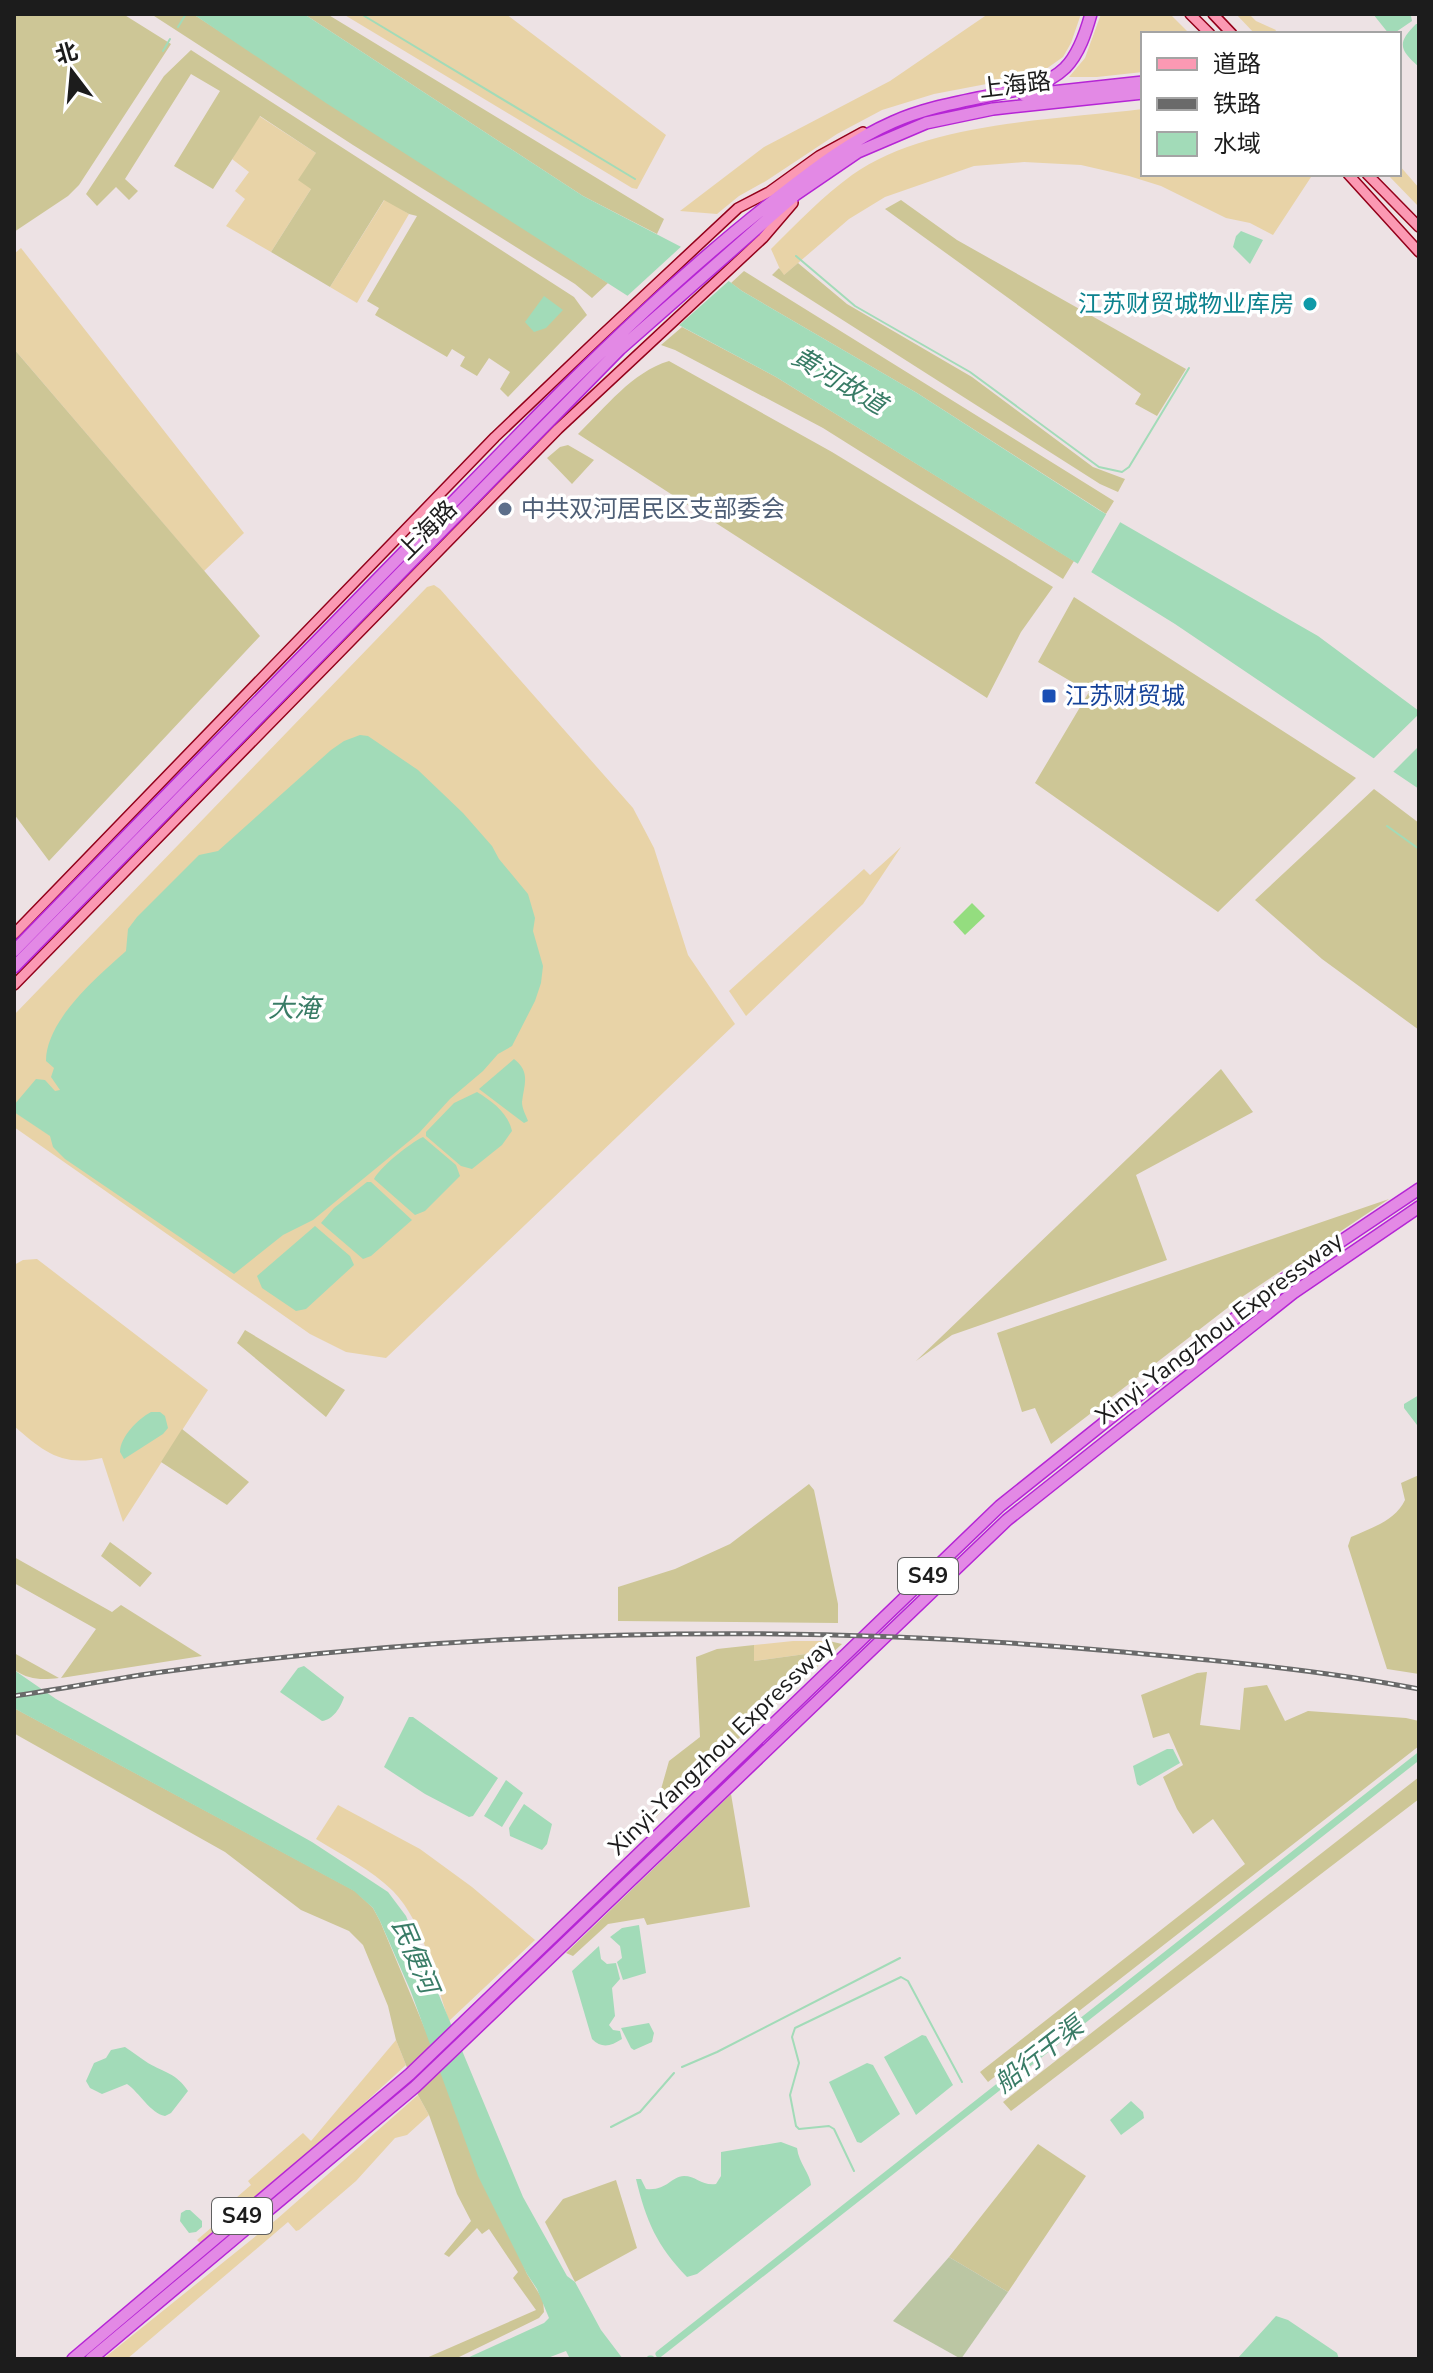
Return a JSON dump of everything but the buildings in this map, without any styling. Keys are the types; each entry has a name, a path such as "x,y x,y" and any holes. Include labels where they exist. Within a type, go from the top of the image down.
{"highway":[{"name":"上海路","path":"755,228 823,162 894,121 956,103 1028,88 1054,77 1074,56 1091,14"},
{"name":"上海路","path":"956,103 1141,82"},
{"name":"上海路","path":"14,967 46,926 611,342 836,165 896,134 926,123 970,113 1141,93"},
{"name":"上海路","path":"14,951 46,926"},
{"name":"Xinyi-Yangzhou Expressway","path":"91,2359 415,2087 480,2017 1000,1506 1283,1280 1419,1189"},
{"name":"Xinyi-Yangzhou Expressway","path":"73,2359 480,2017 1007,1520 1293,1293 1419,1207"}],"main road":[{"path":"1190,14 1208,32"},
{"path":"1213,14 1230,32"},
{"name":"上海路","path":"14,934 484,448 611,342 738,208 769,192 843,141 894,121"},
{"path":"1350,176 1419,252"},
{"path":"1369,176 1419,227"},
{"name":"上海路","path":"14,985 755,228"}],"shaded area":[{"path":"14,14 123,14 171,44 79,185 68,196 14,232"},
{"path":"151,14 193,14 608,283 592,298 575,284"},
{"path":"304,14 327,14 664,219 657,234 583,196"},
{"path":"343,14 506,14 666,135 637,189 632,188"},
{"path":"988,14 1081,14 1063,57 1039,74 934,94 882,110 837,134 739,196 717,214 680,211 764,147 890,81"},
{"path":"1101,14 1170,14 1188,32 1141,32 1141,72 1069,77 1085,58"},
{"path":"1236,14 1249,14 1256,21 1276,30 1253,32"},
{"path":"191,50 574,297 587,315 508,397 500,389 510,372 489,358 477,376 460,366 465,357 452,349 447,357 375,315 379,308 367,301 417,216 384,200 330,287 271,252 311,189 298,180 316,153 260,116 213,189 174,166 220,91 191,74 125,179 138,191 129,200 116,187 97,206 86,194 164,76"},
{"path":"1141,109 1141,176 1312,176 1273,235 1250,223 1226,218 1161,186 1129,176 1081,165 1024,162 974,166 885,197 849,219 783,276 771,249 852,175 882,157 916,144 992,126"},
{"path":"259,116 316,153 311,189 271,252 226,226 245,199 235,191 249,172 232,159"},
{"path":"1401,167 1419,188 1419,207 1389,176 1401,176"},
{"path":"385,199 409,214 357,303 330,287"},
{"path":"901,200 957,240 1186,369 1157,416 1135,404 1141,394 885,209"},
{"path":"21,248 244,533 204,571 14,349 14,254"},
{"path":"798,263 847,304 972,377 1093,467 1125,479 1118,492 1100,484 772,275 779,268 784,275"},
{"path":"744,271 1114,501 1106,514 917,393 742,291 731,283"},
{"path":"682,327 776,377 1074,561 1063,579 823,428 661,345"},
{"path":"14,349 260,636 49,861 14,814"},
{"path":"669,361 832,452 1053,587 1021,632 987,698 578,434 631,382"},
{"path":"568,445 594,460 572,484 547,458 560,447"},
{"path":"434,585 633,808 654,848 688,955 735,1024 386,1358 346,1352 310,1334 14,1127 14,1015 427,587"},
{"path":"1074,597 1356,778 1218,912 1035,783 1089,692 1038,662"},
{"path":"1374,789 1419,823 1419,1030 1322,959 1255,900"},
{"path":"901,847 863,904 746,1016 729,991 864,869 870,875"},
{"path":"1221,1069 1253,1112 1136,1175 1167,1260 952,1335 916,1361"},
{"path":"1389,1199 1239,1299 1051,1444 1035,1408 1022,1412 997,1333"},
{"path":"37,1259 208,1390 123,1522 102,1458 75,1460 54,1455 14,1426 14,1265 23,1260"},
{"path":"245,1330 345,1390 326,1417 237,1343"},
{"path":"182,1429 249,1482 227,1505 161,1462"},
{"path":"1419,1475 1419,1674 1387,1669 1348,1546 1351,1537 1382,1523 1401,1507 1405,1500 1401,1483"},
{"path":"809,1484 814,1490 838,1604 838,1623 618,1621 618,1587 675,1569 730,1544"},
{"path":"110,1542 152,1573 140,1587 101,1556"},
{"path":"14,1557 112,1612 121,1605 202,1656 61,1678 96,1629 14,1583"},
{"path":"829,1641 813,1653 754,1661 754,1645"},
{"path":"829,1641 842,1644 652,1821 669,1761 700,1737 696,1657 717,1649 754,1645 754,1661 813,1653"},
{"path":"14,1653 59,1678 36,1678 14,1670"},
{"path":"1207,1672 1200,1725 1240,1730 1244,1688 1267,1685 1285,1721 1308,1711 1406,1718 1419,1721 1419,1746 988,2082 980,2072 1245,1864 1213,1819 1193,1834 1177,1809 1163,1777 1183,1765 1169,1733 1153,1738 1141,1695"},
{"path":"14,1708 355,1891 373,1908 527,2274 543,2300 544,2312 539,2318 455,2359 424,2359 536,2310 513,2278 518,2272 489,2229 482,2234 477,2228 449,2257 444,2254 471,2221 457,2194 429,2115 396,2040 388,2006 363,1945 349,1931 301,1910 225,1852 14,1733"},
{"path":"1419,1777 1419,1799 1011,2111 1003,2102"},
{"path":"731,1794 750,1907 647,1925 644,1918 608,1924 573,1956 566,1953"},
{"path":"338,1805 420,1849 472,1887 535,1940 449,2021 421,1936 404,1904 376,1876 316,1839"},
{"path":"396,2040 406,2065 278,2182 202,2245 197,2240 226,2215 222,2210 251,2185 248,2181 303,2133 311,2141"},
{"path":"418,2095 429,2115 407,2135 395,2138 356,2181 299,2230 296,2231 288,2222 127,2359 103,2359 277,2219"},
{"path":"1038,2144 1086,2176 1008,2292 949,2257"},
{"path":"616,2180 637,2248 575,2282 545,2222 563,2199"},
{"path":"949,2257 1008,2292 961,2359 893,2321"}],"green space":[{"path":"972,903 985,916 965,935 953,922"}],"water":[{"name":"黄河故道","path":"193,14 304,14 583,196 689,251 742,291 917,393 1099,510 1318,636 1419,711 1419,789 1175,624 776,377 645,307"},
{"path":"1373,14 1411,16 1412,21 1396,32 1387,32"},
{"path":"1419,24 1419,67 1403,46 1403,41"},
{"path":"1241,231 1263,240 1250,264 1233,247"},
{"path":"544,296 563,310 546,328 534,332 525,322"},
{"name":"大淹","path":"360,735 368,736 418,770 463,813 528,894 535,918 533,931 543,966 541,983 512,1046 498,1054 419,1133 313,1220 283,1235 234,1274 65,1159 53,1147 50,1136 14,1112 14,1105 36,1079 45,1080 55,1091 60,1090 51,1077 54,1068 46,1061 55,1030 76,1000 126,951 128,929 137,917 199,855 218,851 331,750"},
{"path":"514,1059 525,1074 522,1105 528,1121 524,1123 479,1089"},
{"path":"477,1092 503,1113 512,1131 502,1145 472,1169 461,1166 426,1136 426,1132 454,1103"},
{"path":"423,1137 456,1165 460,1176 425,1211 415,1215 374,1179 396,1156"},
{"path":"371,1182 412,1220 371,1256 363,1259 321,1223 334,1208"},
{"path":"315,1226 350,1256 354,1265 306,1309 296,1311 262,1288 257,1276"},
{"path":"1419,1395 1419,1424 1417,1425 1404,1404"},
{"path":"151,1412 160,1412 165,1416 168,1428 124,1459 120,1452 123,1440 135,1424"},
{"path":"304,1666 344,1697 336,1712 326,1720 322,1721 280,1692 298,1668"},
{"name":"民便河","path":"14,1670 56,1699 312,1842 388,1892 406,1916 523,2197 567,2276 575,2282 601,2330 623,2359 570,2359 566,2351 545,2359 465,2359 549,2318 478,2176 411,1992 373,1908 354,1891 14,1708"},
{"path":"409,1717 498,1778 473,1816 469,1817 425,1794 384,1767"},
{"path":"1173,1749 1180,1763 1140,1786 1137,1784 1133,1766"},
{"path":"506,1780 523,1793 502,1827 484,1816"},
{"path":"524,1804 552,1824 547,1844 542,1850 510,1836 509,1828"},
{"path":"639,1925 646,1973 623,1980 617,1962 622,1958 620,1946 610,1937 622,1928"},
{"path":"599,1946 601,1959 607,1964 616,1963 620,1979 612,1988 615,2016 609,2025 613,2030 620,2031 622,2039 607,2045 592,2039 572,1971"},
{"path":"649,2023 654,2033 652,2042 634,2050 621,2028"},
{"path":"922,2035 926,2036 953,2085 916,2115 884,2057"},
{"path":"125,2047 184,2085 188,2091 171,2113 165,2116 155,2111 127,2084 102,2094 90,2088 86,2081 94,2063 106,2058 111,2050"},
{"path":"867,2063 873,2065 900,2114 861,2143 857,2142 829,2082"},
{"path":"1131,2101 1143,2112 1144,2118 1121,2135 1110,2120"},
{"path":"781,2142 797,2148 811,2185 697,2274 687,2277 654,2232 636,2179 641,2179 646,2189 659,2188 684,2176 716,2184 721,2176 721,2152"},
{"path":"186,2210 202,2221 202,2227 196,2232 189,2233 180,2221 181,2213"},
{"path":"1276,2316 1288,2320 1337,2353 1339,2359 1237,2359"}],"pier":[{"path":"684,244 732,278 676,328 624,299"},
{"path":"1108,511 1122,519 1089,576 1076,567"},
{"path":"1419,714 1419,746 1391,774 1372,760"}],"waterway":[{"path":"178,27 186,14"},
{"path":"361,14 635,179"},
{"path":"163,51 170,39"},
{"path":"796,256 855,306 970,372 1099,467 1122,472 1129,467 1189,368"},
{"path":"1387,826 1419,849"},
{"name":"船行干渠","path":"659,2354 1419,1756"},
{"path":"682,2067 900,1958"},
{"path":"854,2171 834,2129 829,2126 799,2129 796,2126 790,2095 799,2063 792,2037 795,2028 901,1977 908,1981 962,2082"},
{"path":"611,2127 640,2112 674,2073"}],"railway":[{"path":"14,1696 154,1673 396,1647 517,1639 760,1634 881,1636 1123,1652 1309,1671 1419,1689"}],"place":[{"name":"江苏财贸城物业库房","path":"1310,304"},
{"name":"中共双河居民区支部委会","path":"505,509"},
{"name":"江苏财贸城","path":"1049,696"}]}
